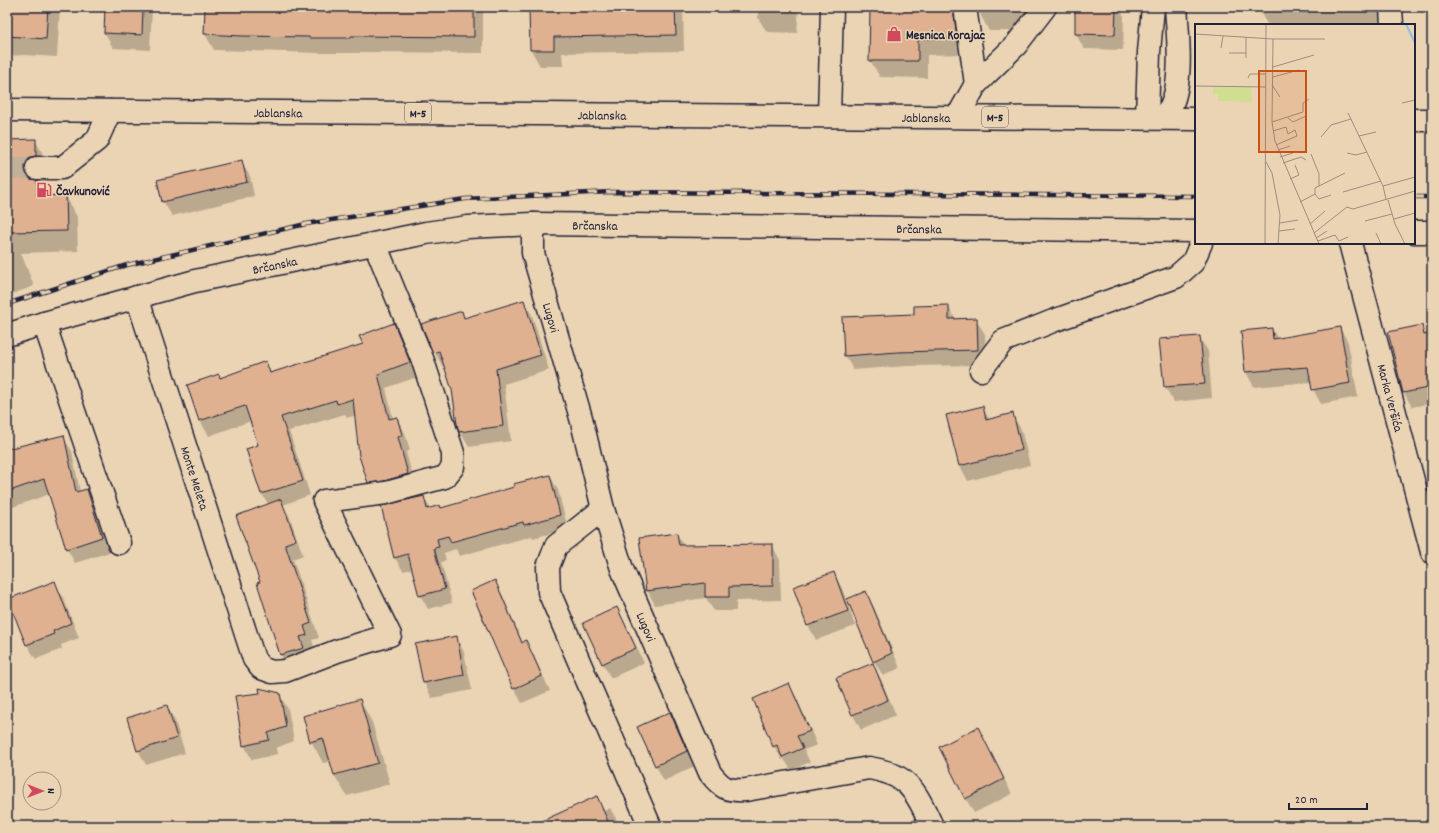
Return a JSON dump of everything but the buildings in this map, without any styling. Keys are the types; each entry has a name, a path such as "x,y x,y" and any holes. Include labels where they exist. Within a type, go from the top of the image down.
{"street":[{"path":"829,115 832,7"},
{"path":"965,7 976,84"},
{"path":"958,116 976,84 1016,45 1045,7"},
{"path":"1153,7 1149,52 1154,118 1171,107 1177,82 1179,53 1177,17"},
{"path":"1391,7 1392,24"},
{"path":"1177,17 1195,48"},
{"name":"Jablanska","path":"7,110 1195,118"},
{"path":"37,168 62,168 97,140 110,111"},
{"path":"1415,120 1432,120"},
{"name":"Brčanska","path":"7,335 44,322 195,281 426,233 468,227 534,224 1195,231"},
{"name":"Lugovi","path":"534,224 533,253 581,418 603,509 622,569 710,773 719,784 731,790 746,790 869,768 883,770 897,776 910,785 918,797 932,826"},
{"path":"1415,232 1432,232"},
{"name":"Monte Meleta","path":"138,297 254,659 261,668 272,672 285,671 337,651 390,635 324,501 386,493 445,478 453,467 453,453 423,361 375,244"},
{"path":"981,370 1002,341 1176,277 1193,262 1201,244"},
{"name":"Marka Veršića","path":"1350,244 1432,552"},
{"path":"44,322 119,543"},
{"path":"603,509 556,546 548,567 549,592 650,826"}],"tunnel":[{"path":"7,168 37,168"}],"railway":[{"path":"7,304 127,265 306,224 465,199 611,192 1195,196"},
{"path":"1415,197 1432,197"}],"place":[{"name":"Mesnica Korajac","path":"894,34"},
{"name":"Čavkunović","path":"44,190"}]}
